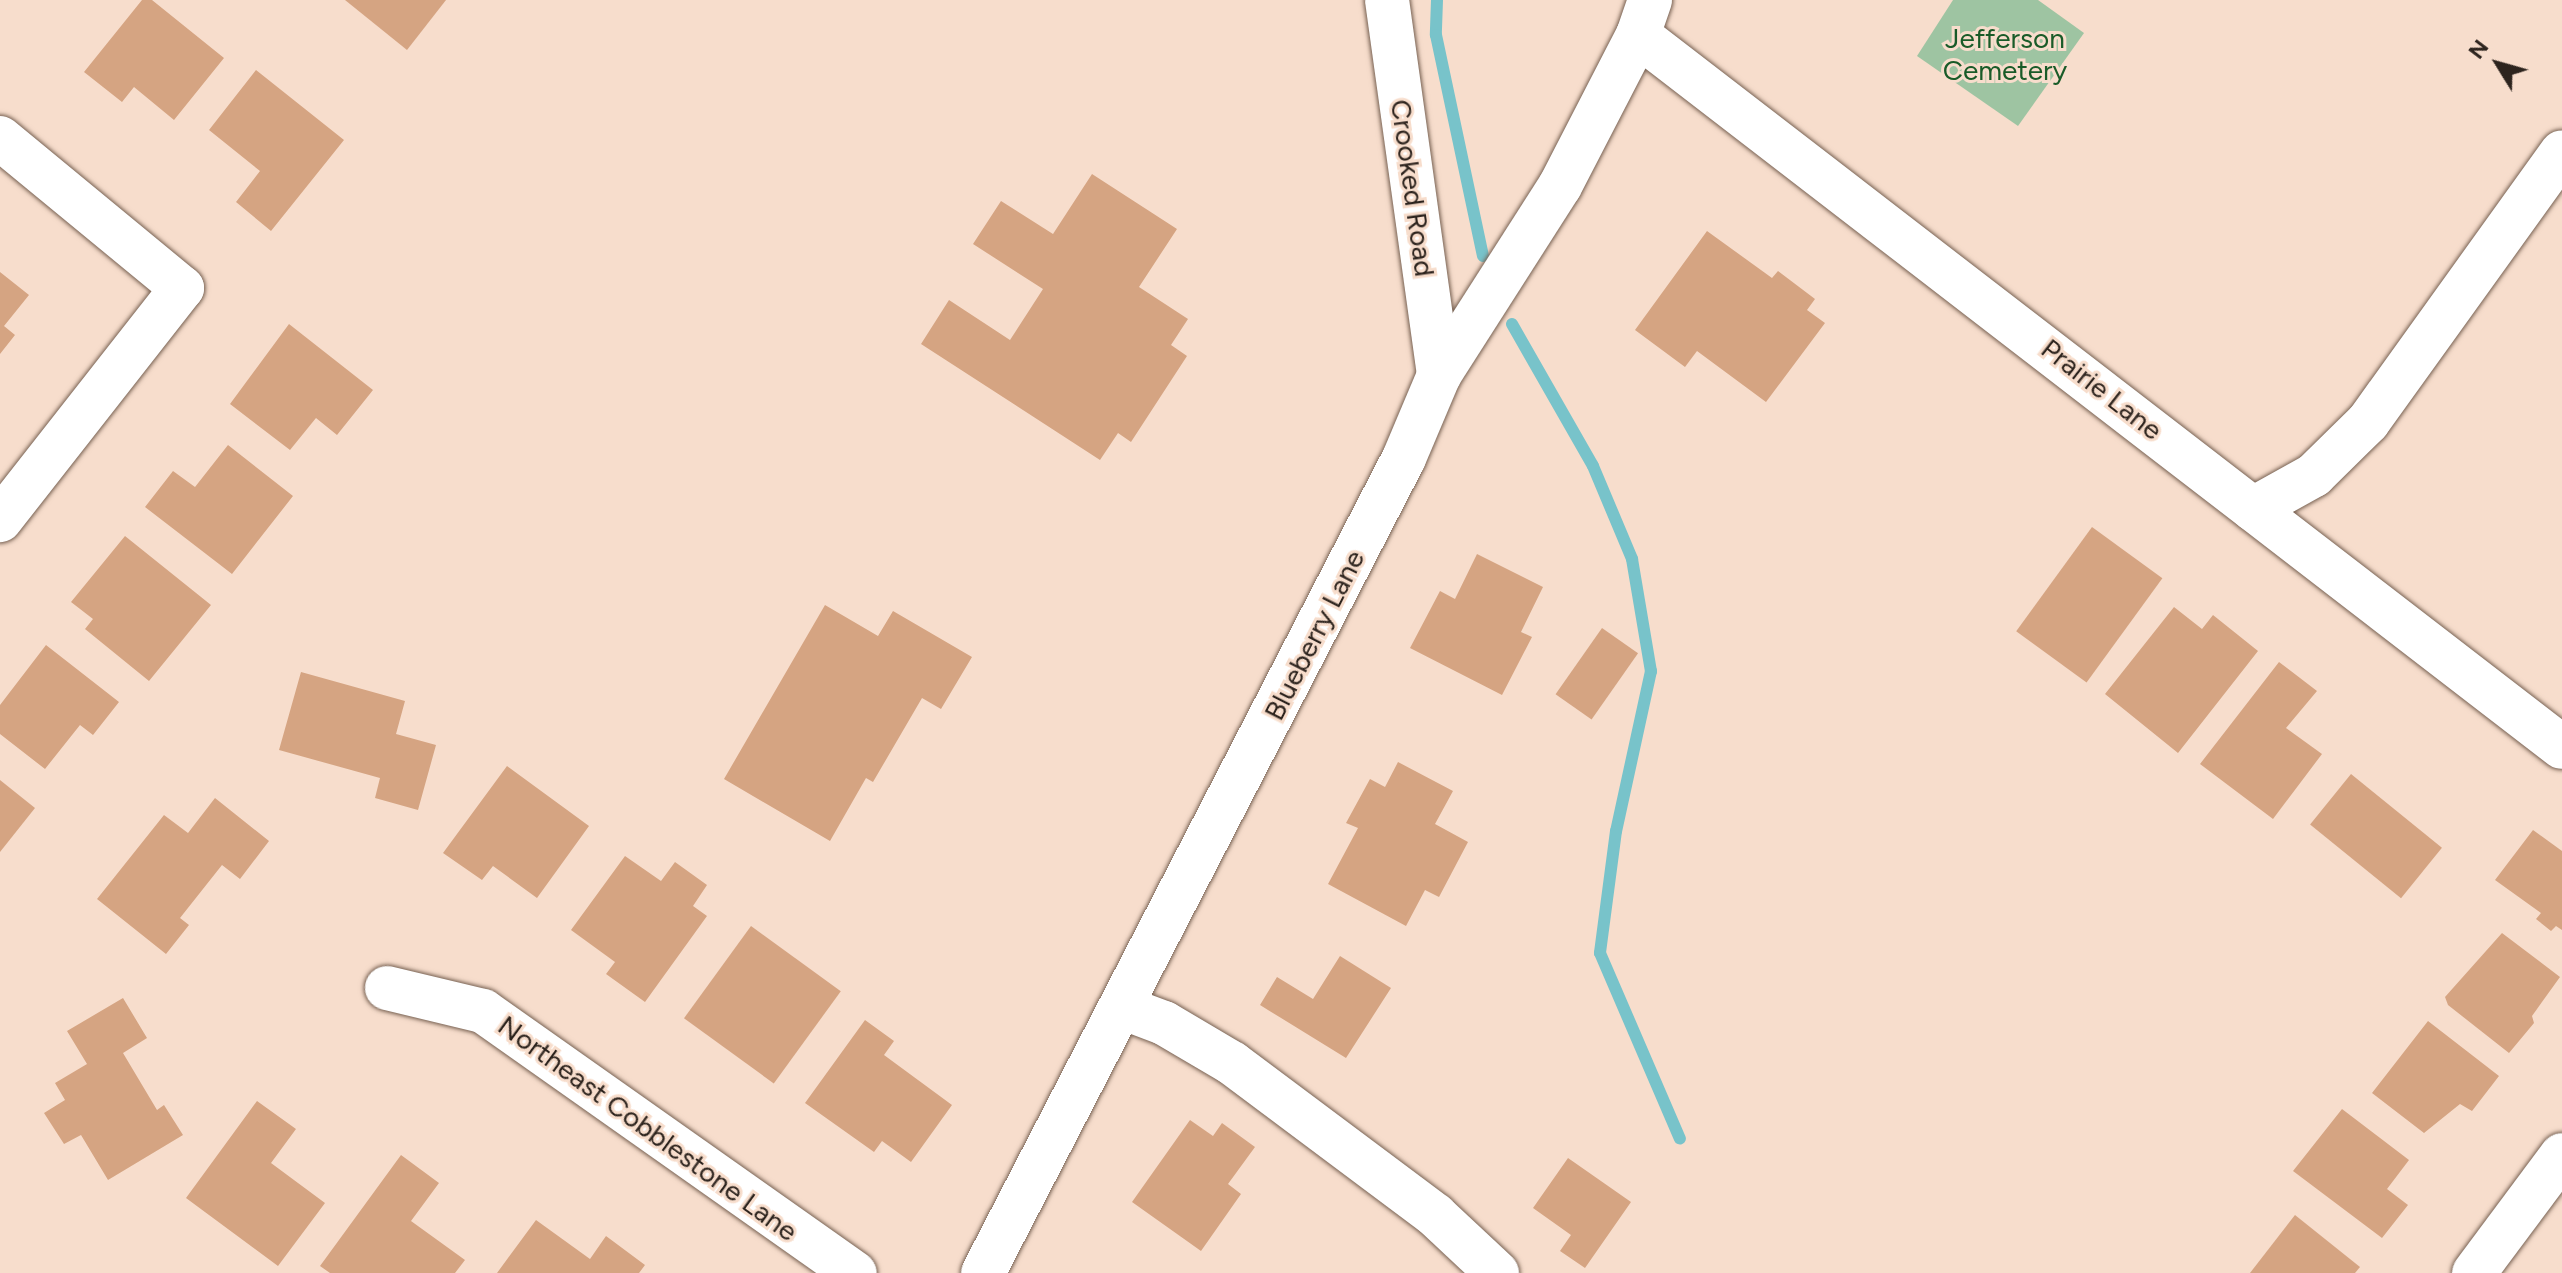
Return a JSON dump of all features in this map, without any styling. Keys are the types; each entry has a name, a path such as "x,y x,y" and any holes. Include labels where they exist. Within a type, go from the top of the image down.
{"street":[{"name":"Crooked Road","path":"1387,0 1439,375"},
{"name":"Blueberry Lane","path":"983,1273 1124,1008 1404,458 1439,375 1560,186 1644,17"},
{"name":"Prairie Lane","path":"1644,17 2253,509 2562,747"},
{"path":"0,138 182,288 0,520"},
{"path":"2253,509 2314,475 2368,422 2562,152"},
{"name":"Northeast Cobblestone Lane","path":"387,988 483,1011 855,1273"},
{"path":"1124,1008 1164,1023 1232,1063 1435,1215 1497,1273"},
{"path":"2474,1273 2562,1155"}],"green space":[{"name":"Jefferson Cemetery","path":"1953,0 2038,0 2084,33 2018,126 1917,56"}],"building":[{"path":"142,0 152,0 224,58 174,120 134,87 122,102 84,72"},
{"path":"345,0 446,0 407,50"},
{"path":"256,70 344,140 271,231 236,202 260,171 209,130"},
{"path":"1092,174 1177,229 1139,287 1188,319 1171,345 1187,356 1131,442 1118,433 1100,460 921,344 949,300 1010,340 1043,289 973,244 1001,201 1053,234"},
{"path":"1707,231 1772,278 1778,271 1815,299 1807,310 1825,323 1766,402 1697,351 1685,367 1635,330"},
{"path":"0,272 29,295 4,326 15,335 0,354"},
{"path":"289,324 373,390 337,435 316,418 290,450 230,404"},
{"path":"228,445 293,496 232,574 145,507 173,471 195,487"},
{"path":"2092,527 2162,578 2087,683 2016,631"},
{"path":"125,536 211,605 149,681 85,629 93,619 71,602"},
{"path":"1477,554 1543,587 1521,632 1532,637 1502,695 1410,648 1440,591 1455,599"},
{"path":"825,605 878,636 893,611 972,657 941,709 922,698 873,782 866,778 830,841 724,779"},
{"path":"2174,607 2202,629 2213,615 2258,651 2178,753 2105,694"},
{"path":"1602,628 1638,653 1592,720 1556,694"},
{"path":"46,645 119,702 93,735 80,725 45,769 0,734 0,705"},
{"path":"2279,662 2317,691 2286,728 2322,754 2273,819 2200,764"},
{"path":"301,672 405,701 396,734 436,745 418,810 375,798 380,778 279,750"},
{"path":"1398,762 1453,791 1435,824 1468,842 1439,897 1425,890 1406,926 1328,884 1358,828 1346,823 1370,779 1385,787"},
{"path":"507,766 589,826 537,898 493,866 482,880 443,853"},
{"path":"2351,774 2442,848 2401,898 2310,825"},
{"path":"0,780 35,808 0,852"},
{"path":"215,798 269,841 240,879 222,865 180,918 189,925 166,954 97,899 164,815 188,833"},
{"path":"2533,830 2562,851 2562,930 2556,926 2551,931 2536,919 2541,913 2495,880"},
{"path":"625,856 661,881 675,862 707,885 693,906 707,916 645,1002 606,974 615,962 571,930"},
{"path":"751,926 841,991 774,1083 684,1018"},
{"path":"2502,933 2560,977 2532,1016 2534,1023 2509,1053 2448,1005 2445,997"},
{"path":"1340,956 1391,988 1346,1058 1260,1005 1277,977 1313,999"},
{"path":"123,998 147,1038 123,1053 157,1110 164,1105 183,1135 108,1180 81,1135 64,1144 44,1113 65,1100 55,1083 87,1064 67,1031"},
{"path":"865,1020 894,1041 884,1055 952,1105 911,1162 882,1141 874,1152 805,1103"},
{"path":"2428,1021 2499,1076 2472,1111 2460,1104 2424,1133 2372,1093"},
{"path":"257,1101 296,1129 271,1163 325,1203 278,1266 186,1198"},
{"path":"2342,1109 2409,1160 2387,1189 2408,1205 2382,1238 2293,1171"},
{"path":"1190,1120 1213,1136 1222,1123 1255,1147 1228,1184 1241,1194 1201,1251 1132,1202"},
{"path":"401,1155 439,1183 411,1221 465,1260 455,1273 330,1273 320,1266"},
{"path":"1568,1158 1631,1202 1585,1268 1560,1251 1571,1235 1533,1208"},
{"path":"2295,1215 2360,1267 2355,1273 2250,1273"},
{"path":"536,1220 590,1259 606,1236 645,1265 639,1273 497,1273"}],"waterway":[{"path":"1437,0 1436,35 1483,256"},
{"path":"1512,324 1593,466 1632,559 1651,671 1616,831 1600,953 1680,1139"}]}
